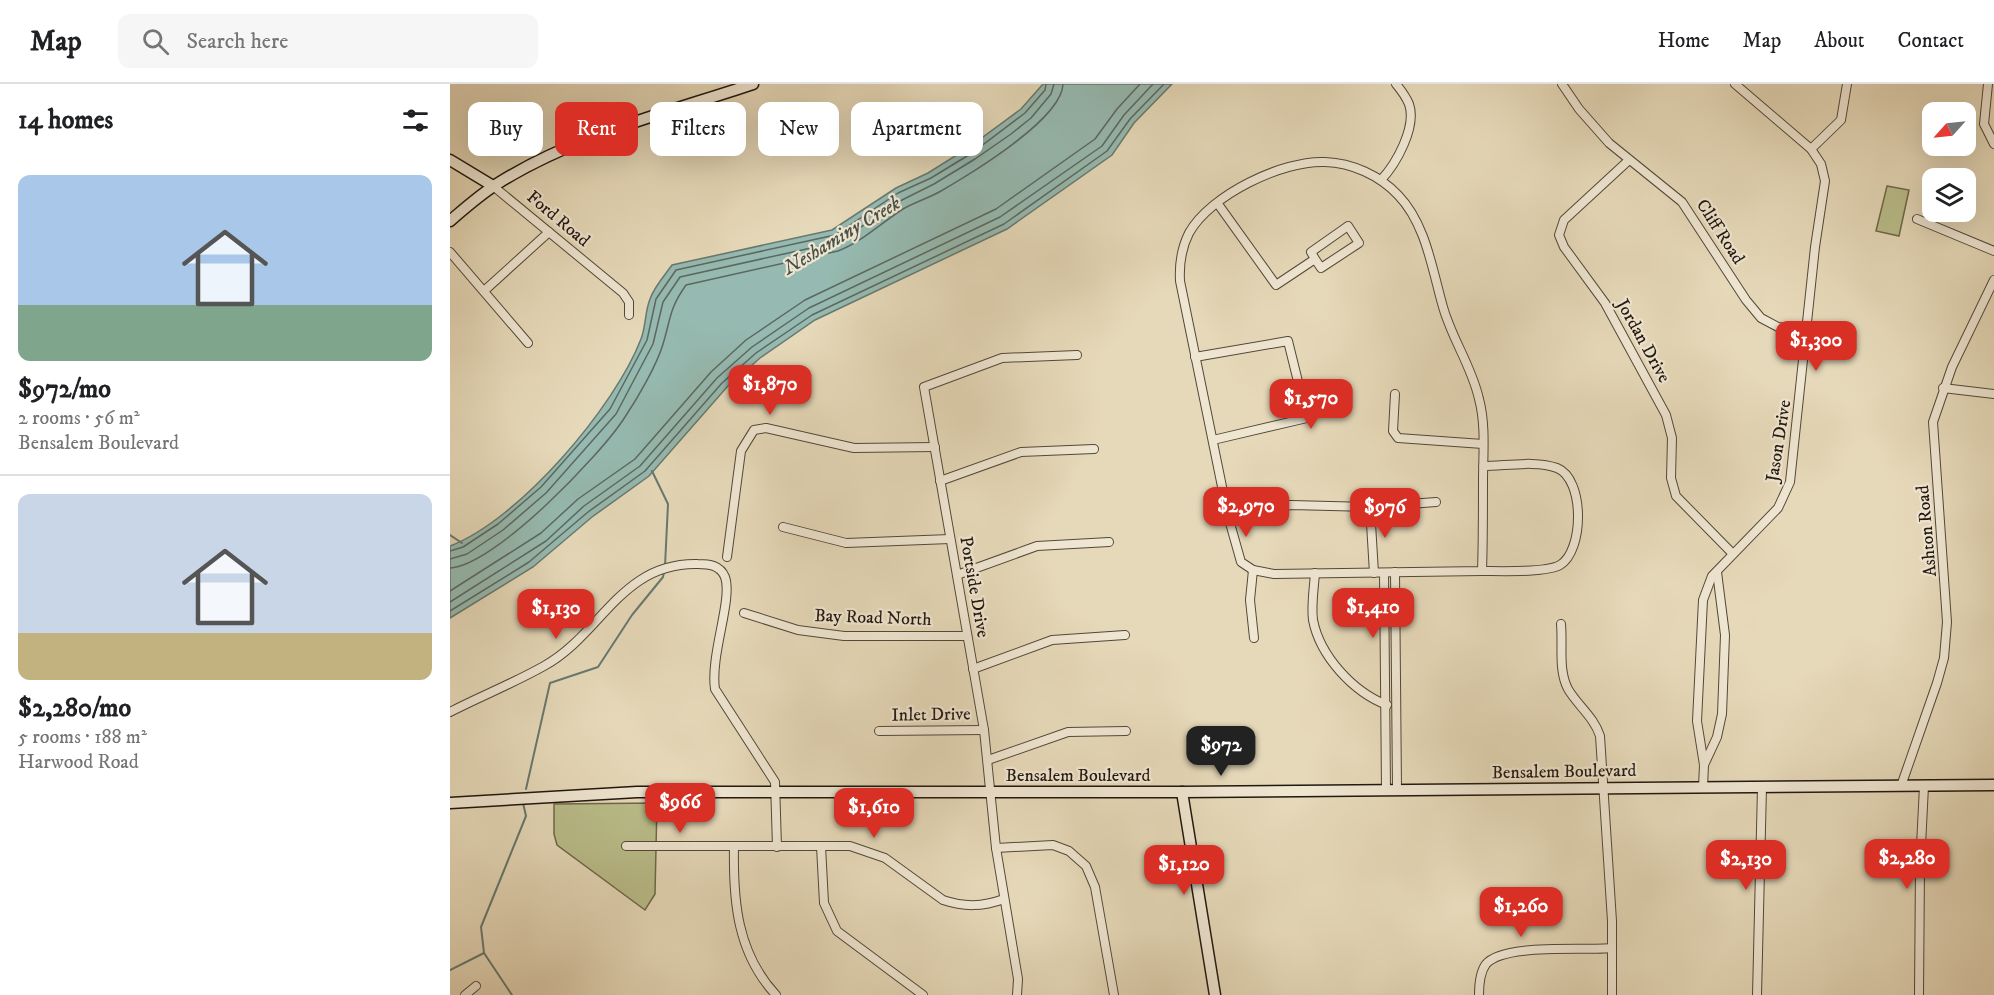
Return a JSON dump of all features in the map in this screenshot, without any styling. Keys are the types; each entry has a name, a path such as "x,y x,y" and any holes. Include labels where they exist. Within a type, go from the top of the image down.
{"main road":[{"path":"450,221 493,186 572,147 753,84"},
{"name":"Ford Road","path":"450,160 493,186"},
{"name":"Bensalem Boulevard","path":"450,803 637,792 1182,792 1994,785"},
{"path":"1182,792 1215,995"}],"street":[{"path":"1381,180 1402,151 1410,111 1408,101 1396,84"},
{"name":"Cliff Road","path":"1562,84 1598,132 1682,202 1746,300 1761,318 1778,327 1807,331"},
{"path":"1735,84 1811,149 1841,120 1847,84"},
{"path":"1989,88 1984,124 1994,144"},
{"name":"Jason Drive","path":"1703,787 1704,765 1697,721 1702,651 1701,611 1709,581 1732,553 1778,508 1790,482 1815,247 1826,187 1821,164 1811,149"},
{"name":"Jordan Drive","path":"1629,160 1564,220 1559,235 1564,248 1605,303 1666,415 1672,438 1671,478 1676,496 1732,553"},
{"path":"1482,571 1483,444 1480,401 1474,380 1447,321 1417,222 1399,196 1381,180 1353,166 1320,162 1276,170 1255,180 1218,204 1194,226 1180,255 1180,281 1238,556 1253,570 1274,574 1482,571 1556,567 1565,561 1573,551 1576,533 1574,487 1564,472 1546,466 1483,466"},
{"name":"Ford Road","path":"493,186 623,293 629,302 629,315"},
{"path":"1218,204 1276,285 1315,259"},
{"path":"1917,219 1994,251"},
{"path":"1348,226 1359,243 1321,268 1315,259 1311,252 1348,226"},
{"path":"484,291 549,232"},
{"path":"450,252 528,343"},
{"name":"Ashton Road","path":"1900,786 1930,705 1944,658 1947,622 1946,585 1934,422 1943,388 1994,280"},
{"path":"1195,357 1288,341 1307,418 1213,440"},
{"name":"Portside Drive","path":"1017,995 1018,979 996,848 984,730 924,387 1002,358 1077,355"},
{"path":"1943,388 1994,394"},
{"path":"1395,394 1394,431 1398,438 1483,444"},
{"path":"727,557 741,451 754,430 766,428 854,448 935,447"},
{"path":"940,481 1021,452 1094,449"},
{"path":"1228,516 1291,505 1370,507 1436,501"},
{"path":"1370,507 1374,573"},
{"path":"783,527 846,543 950,539"},
{"path":"957,575 1037,546 1109,542"},
{"path":"450,712 546,666 627,589 658,570 670,566 709,564 719,568 724,575 726,594 713,673 716,689 776,782 777,847"},
{"path":"1253,570 1250,600 1254,638"},
{"path":"1391,789 1395,572"},
{"name":"Jason Drive","path":"1704,765 1717,737 1722,714 1725,635 1717,572"},
{"path":"1315,573 1312,617 1316,633 1333,662 1355,686 1368,698 1387,705"},
{"path":"1384,573 1391,789"},
{"name":"Bay Road North","path":"744,613 798,630 844,636 967,636"},
{"path":"1561,624 1563,675 1571,693 1598,729 1612,948 1612,995"},
{"path":"973,669 1052,639 1125,635"},
{"name":"Inlet Drive","path":"879,731 984,730"},
{"path":"988,760 1068,732 1126,731"},
{"path":"1918,995 1924,786"},
{"path":"1757,995 1762,787"},
{"path":"996,848 1053,845 1070,851 1086,866 1095,887 1114,995"},
{"path":"626,846 850,846 877,854 943,900 973,906 1004,899"},
{"path":"821,846 824,903 837,931 923,995"},
{"path":"734,847 735,899 743,939 758,971 776,995"},
{"path":"1479,995 1481,977 1486,964 1502,954 1523,950 1612,948"},
{"path":"465,995 476,987"}],"green space":[{"path":"1887,186 1909,190 1899,236 1876,231"},
{"path":"657,803 655,894 645,910 557,845 554,834 554,804"}],"water":[{"name":"Neshaminy Creek","path":"1043,84 1172,84 1134,123 1112,155 1007,229 815,320 760,358 727,387 649,476 592,517 533,567 450,618 450,546 477,532 505,512 534,487 587,428 628,366 641,339 652,295 672,265 832,230 896,188 928,173 955,156 983,156 983,137 1021,109"}],"waterway":[{"path":"652,471 668,504 665,566"},
{"path":"450,535 462,543"},
{"path":"526,789 550,683 598,667 632,615 663,577 664,572"},
{"path":"512,995 484,953 481,927 526,816 523,803"},
{"path":"450,970 484,953"}]}
